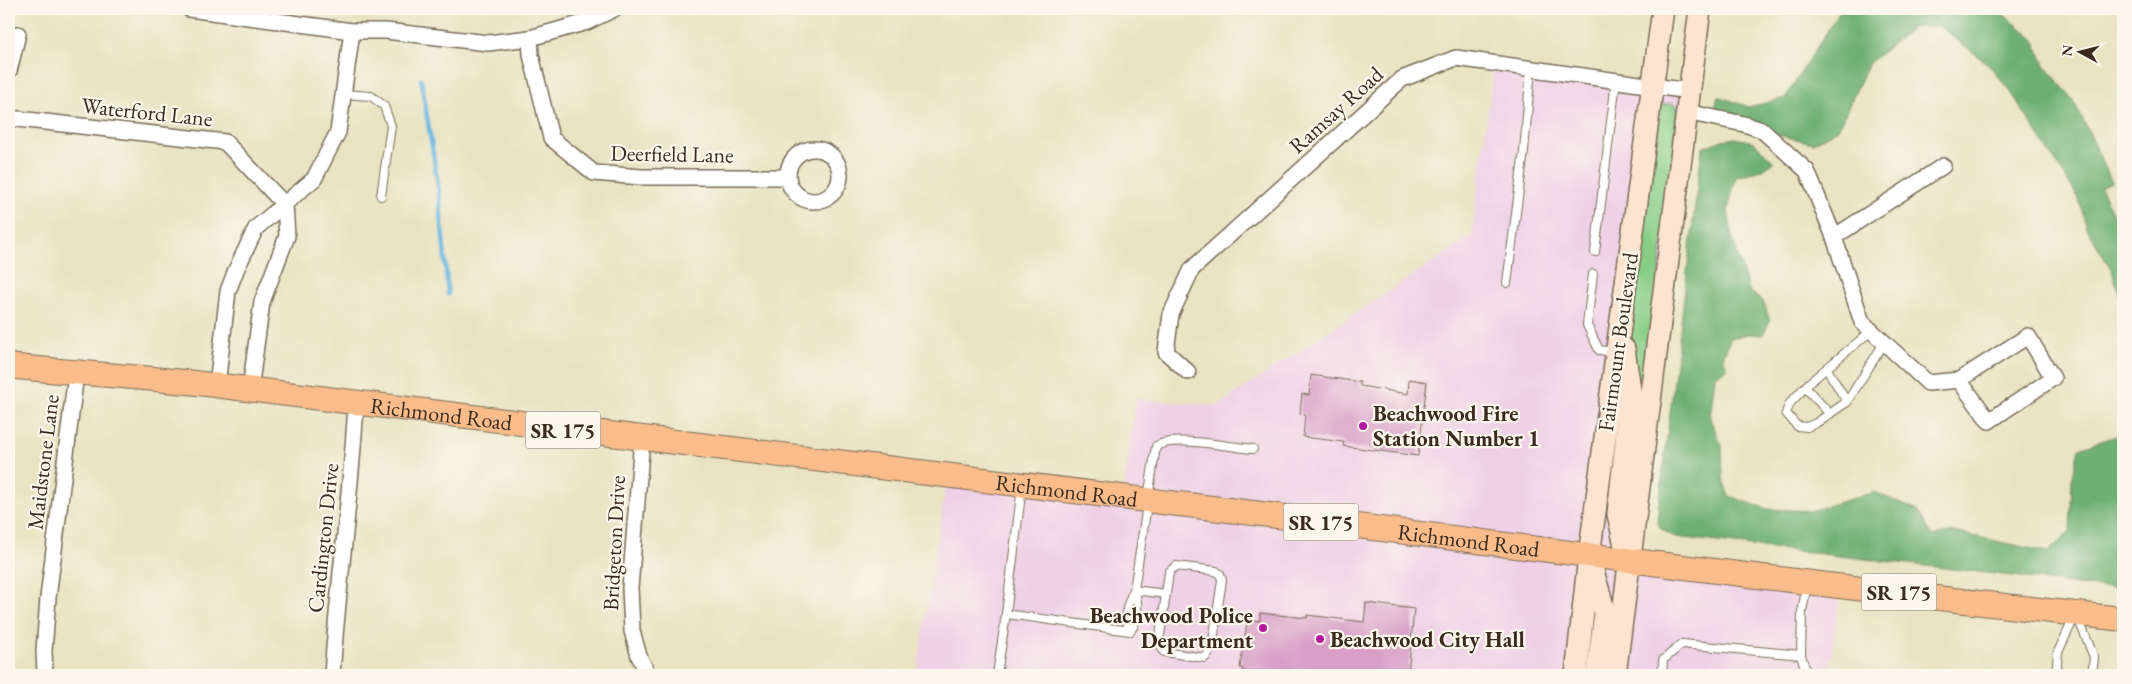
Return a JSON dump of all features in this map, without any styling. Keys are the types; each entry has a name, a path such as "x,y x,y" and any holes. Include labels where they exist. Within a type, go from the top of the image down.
{"main road":[{"name":"Richmond Road","path":"9,366 76,374 218,385 356,404 1147,500 1628,561 2123,619"}],"street":[{"path":"198,9 352,31 386,31 488,43 530,38 584,16 614,9"},
{"name":"Fairmount Boulevard","path":"1576,675 1589,556 1663,9"},
{"name":"Fairmount Boulevard","path":"1615,675 1628,561 1700,9"},
{"path":"218,385 228,291 256,228 314,179 338,132 352,31"},
{"path":"9,71 18,34"},
{"name":"Deerfield Lane","path":"530,38 531,55 551,138 594,174 641,177 787,177"},
{"name":"Ramsay Road","path":"1188,372 1166,352 1171,314 1192,269 1402,79 1456,58 1652,86 1762,130 1807,171 1834,238 1862,322 1928,383 1959,380"},
{"name":"Waterford Lane","path":"9,118 225,142 285,205"},
{"path":"1834,238 1943,166"},
{"path":"250,390 262,302 287,236 285,205"},
{"path":"1621,324 1631,396 1618,514 1628,561"},
{"path":"2028,336 2053,378 1988,421 1959,380 2028,336"},
{"name":"Maidstone Lane","path":"45,675 44,651 48,598 76,374"},
{"name":"Cardington Drive","path":"332,675 352,475 356,404"},
{"name":"Bridgeton Drive","path":"642,439 630,588 632,631 639,656 648,675"},
{"path":"1589,556 1605,613 1597,675"}],"lane":[{"path":"1507,283 1524,151 1531,68"},
{"path":"1596,252 1616,81"},
{"path":"343,94 370,96 384,106 391,126 381,196"},
{"path":"1593,274 1587,324 1599,350 1617,352"},
{"path":"1871,331 1804,387 1790,403 1786,414 1797,426 1807,427 1847,402 1884,343"},
{"path":"1827,368 1847,402"},
{"path":"1804,387 1830,414"},
{"path":"1006,614 1130,631 1125,622 1128,601 1134,590 1156,446 1161,443 1175,441 1253,450"},
{"path":"997,675 1023,485"},
{"path":"1176,566 1216,571 1220,574 1222,580 1212,648 1205,658 1164,652 1161,648 1159,642 1166,594 1169,572 1176,566"},
{"path":"1807,582 1802,612 1801,654 1807,675"},
{"path":"1134,590 1166,594"},
{"path":"2056,675 2058,652 2076,614"},
{"path":"2076,614 2094,657 2092,675"},
{"path":"1662,675 1663,660 1682,644 1801,654"}],"shaded area":[{"path":"1494,63 1689,91 1628,561 1841,586 1829,675 917,675 947,476 1123,497 1136,399 1217,406 1472,236"}],"green space":[{"path":"1841,9 1997,9 2034,39 2045,65 2072,99 2083,119 2112,182 2100,187 2123,235 2123,307 2112,271 2086,227 2079,199 2009,89 1988,64 1939,26 1913,27 1869,63 1838,129 1813,143 1764,132 1716,112 1718,96 1749,107 1785,98"},
{"path":"1670,103 1678,107 1645,396 1637,395 1630,323 1661,105"},
{"path":"1735,138 1754,142 1774,162 1761,170 1736,177 1728,210 1732,237 1749,291 1763,301 1770,320 1763,335 1748,334 1731,338 1723,357 1727,368 1715,376 1710,419 1722,445 1723,479 1729,496 1768,509 1810,511 1875,492 1918,511 1932,536 1954,532 2048,552 2070,532 2072,480 2079,448 2123,434 2123,483 2118,498 2115,523 2118,555 2123,568 2123,581 2119,588 2084,586 1675,537 1661,529 1657,521 1702,148 1722,140"}],"building":[{"name":"Beachwood Fire Station Number 1","path":"1311,375 1360,382 1360,386 1408,394 1409,379 1427,382 1418,456 1343,446 1344,442 1303,437 1305,415 1300,414 1302,394 1309,395"},
{"name":"Beachwood City Hall","path":"1366,603 1414,609 1408,675 1243,675 1243,669 1240,668 1247,622 1249,620 1260,621 1260,613 1307,618 1307,615 1364,622"}],"waterway":[{"path":"421,79 439,191 448,294"}],"place":[{"name":"Beachwood Fire Station Number 1","path":"1363,426"},
{"name":"Beachwood Police Department","path":"1263,628"},
{"name":"Beachwood City Hall","path":"1320,639"}]}
